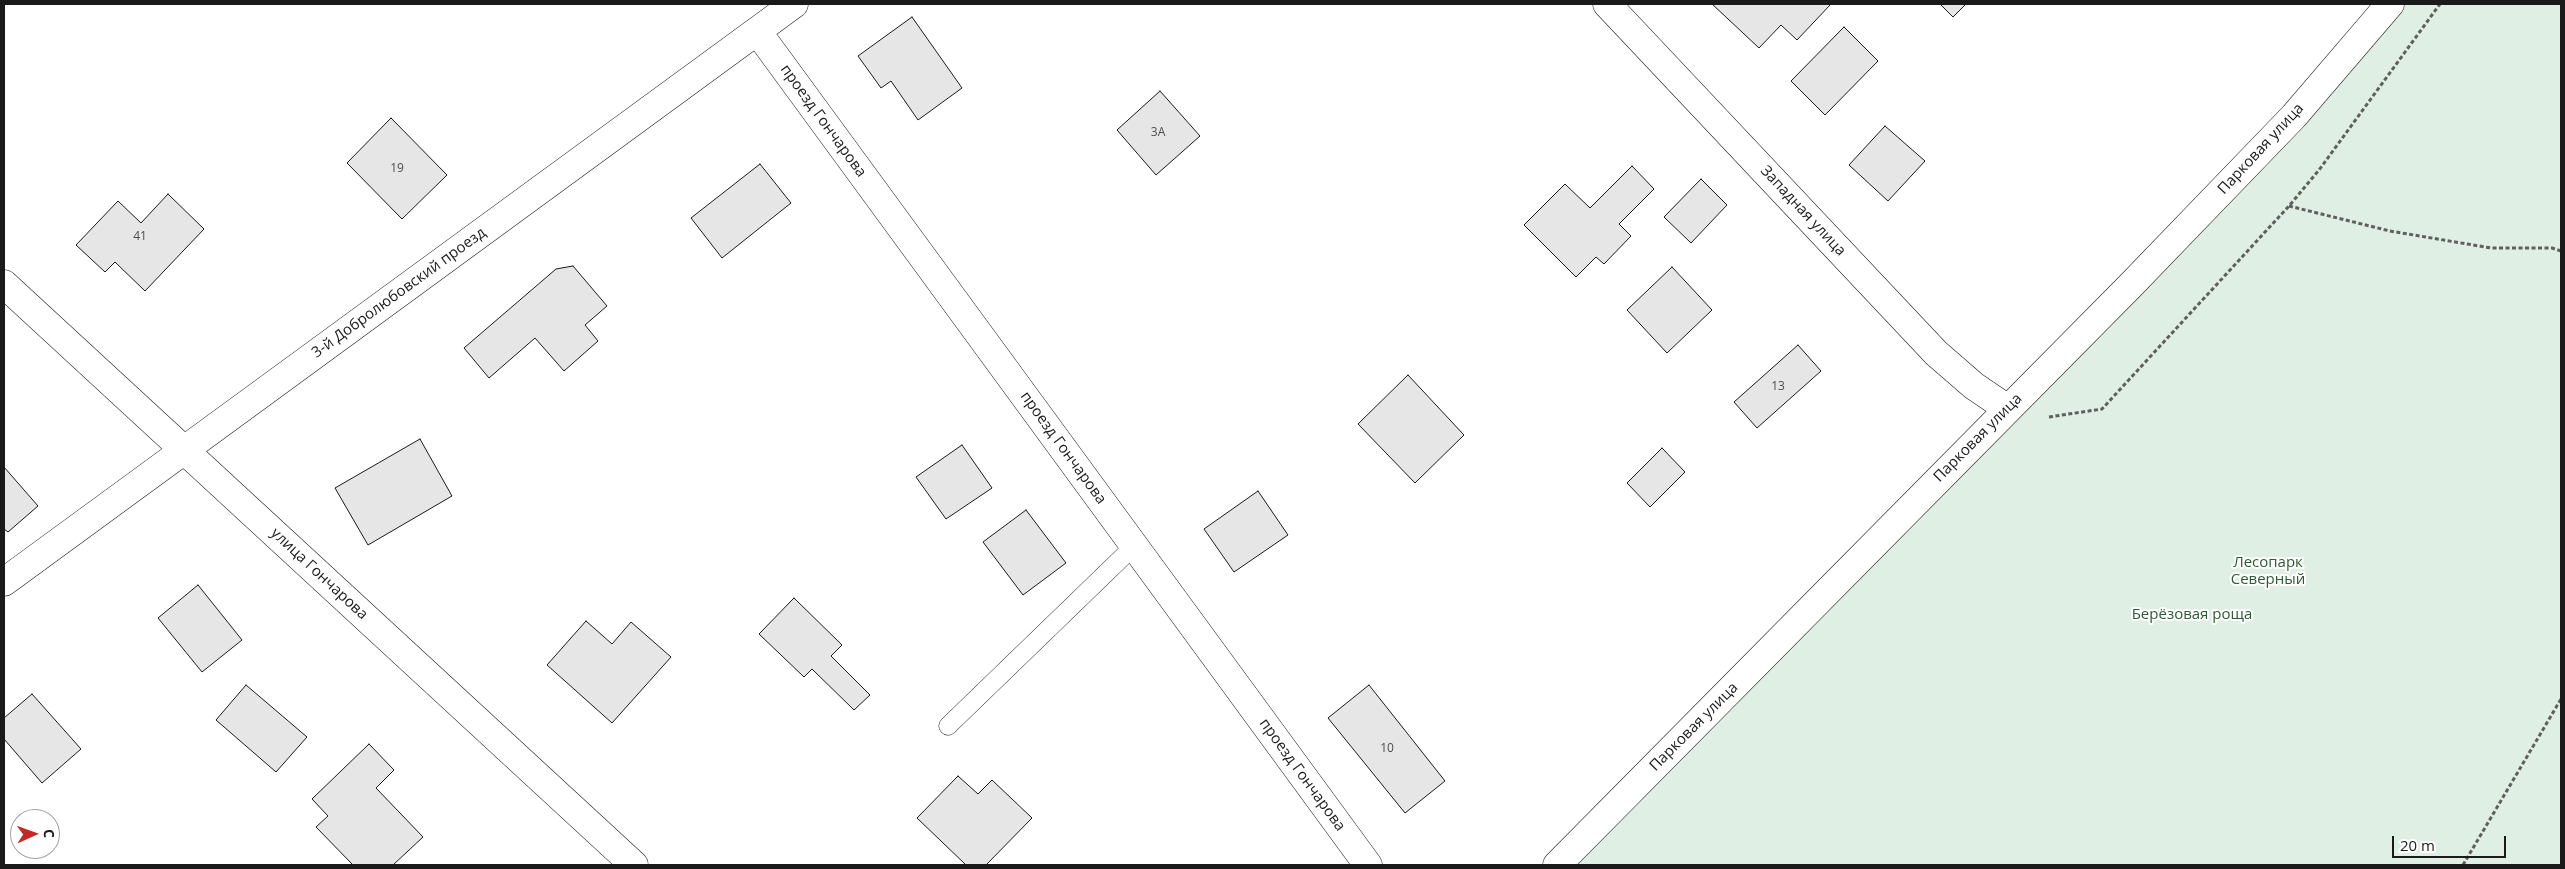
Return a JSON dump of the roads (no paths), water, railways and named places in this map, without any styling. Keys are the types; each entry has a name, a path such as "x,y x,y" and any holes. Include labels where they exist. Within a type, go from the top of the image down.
{"street":[{"name":"3-й Добролюбовский проезд","path":"4,582 794,4"},
{"name":"Парковая улица","path":"1557,865 2131,285 2294,116 2390,4"},
{"name":"Западная улица","path":"1610,5 1936,353 1974,386 2008,409"},
{"name":"проезд Гончарова","path":"758,31 1368,865"},
{"name":"улица Гончарова","path":"4,284 634,865"}],"lane":[{"path":"948,726 1134,546"}],"park label":[{"name":"Лесопарк Северный","path":"2268,572"},
{"name":"Берёзовая роща","path":"2192,615"}]}
